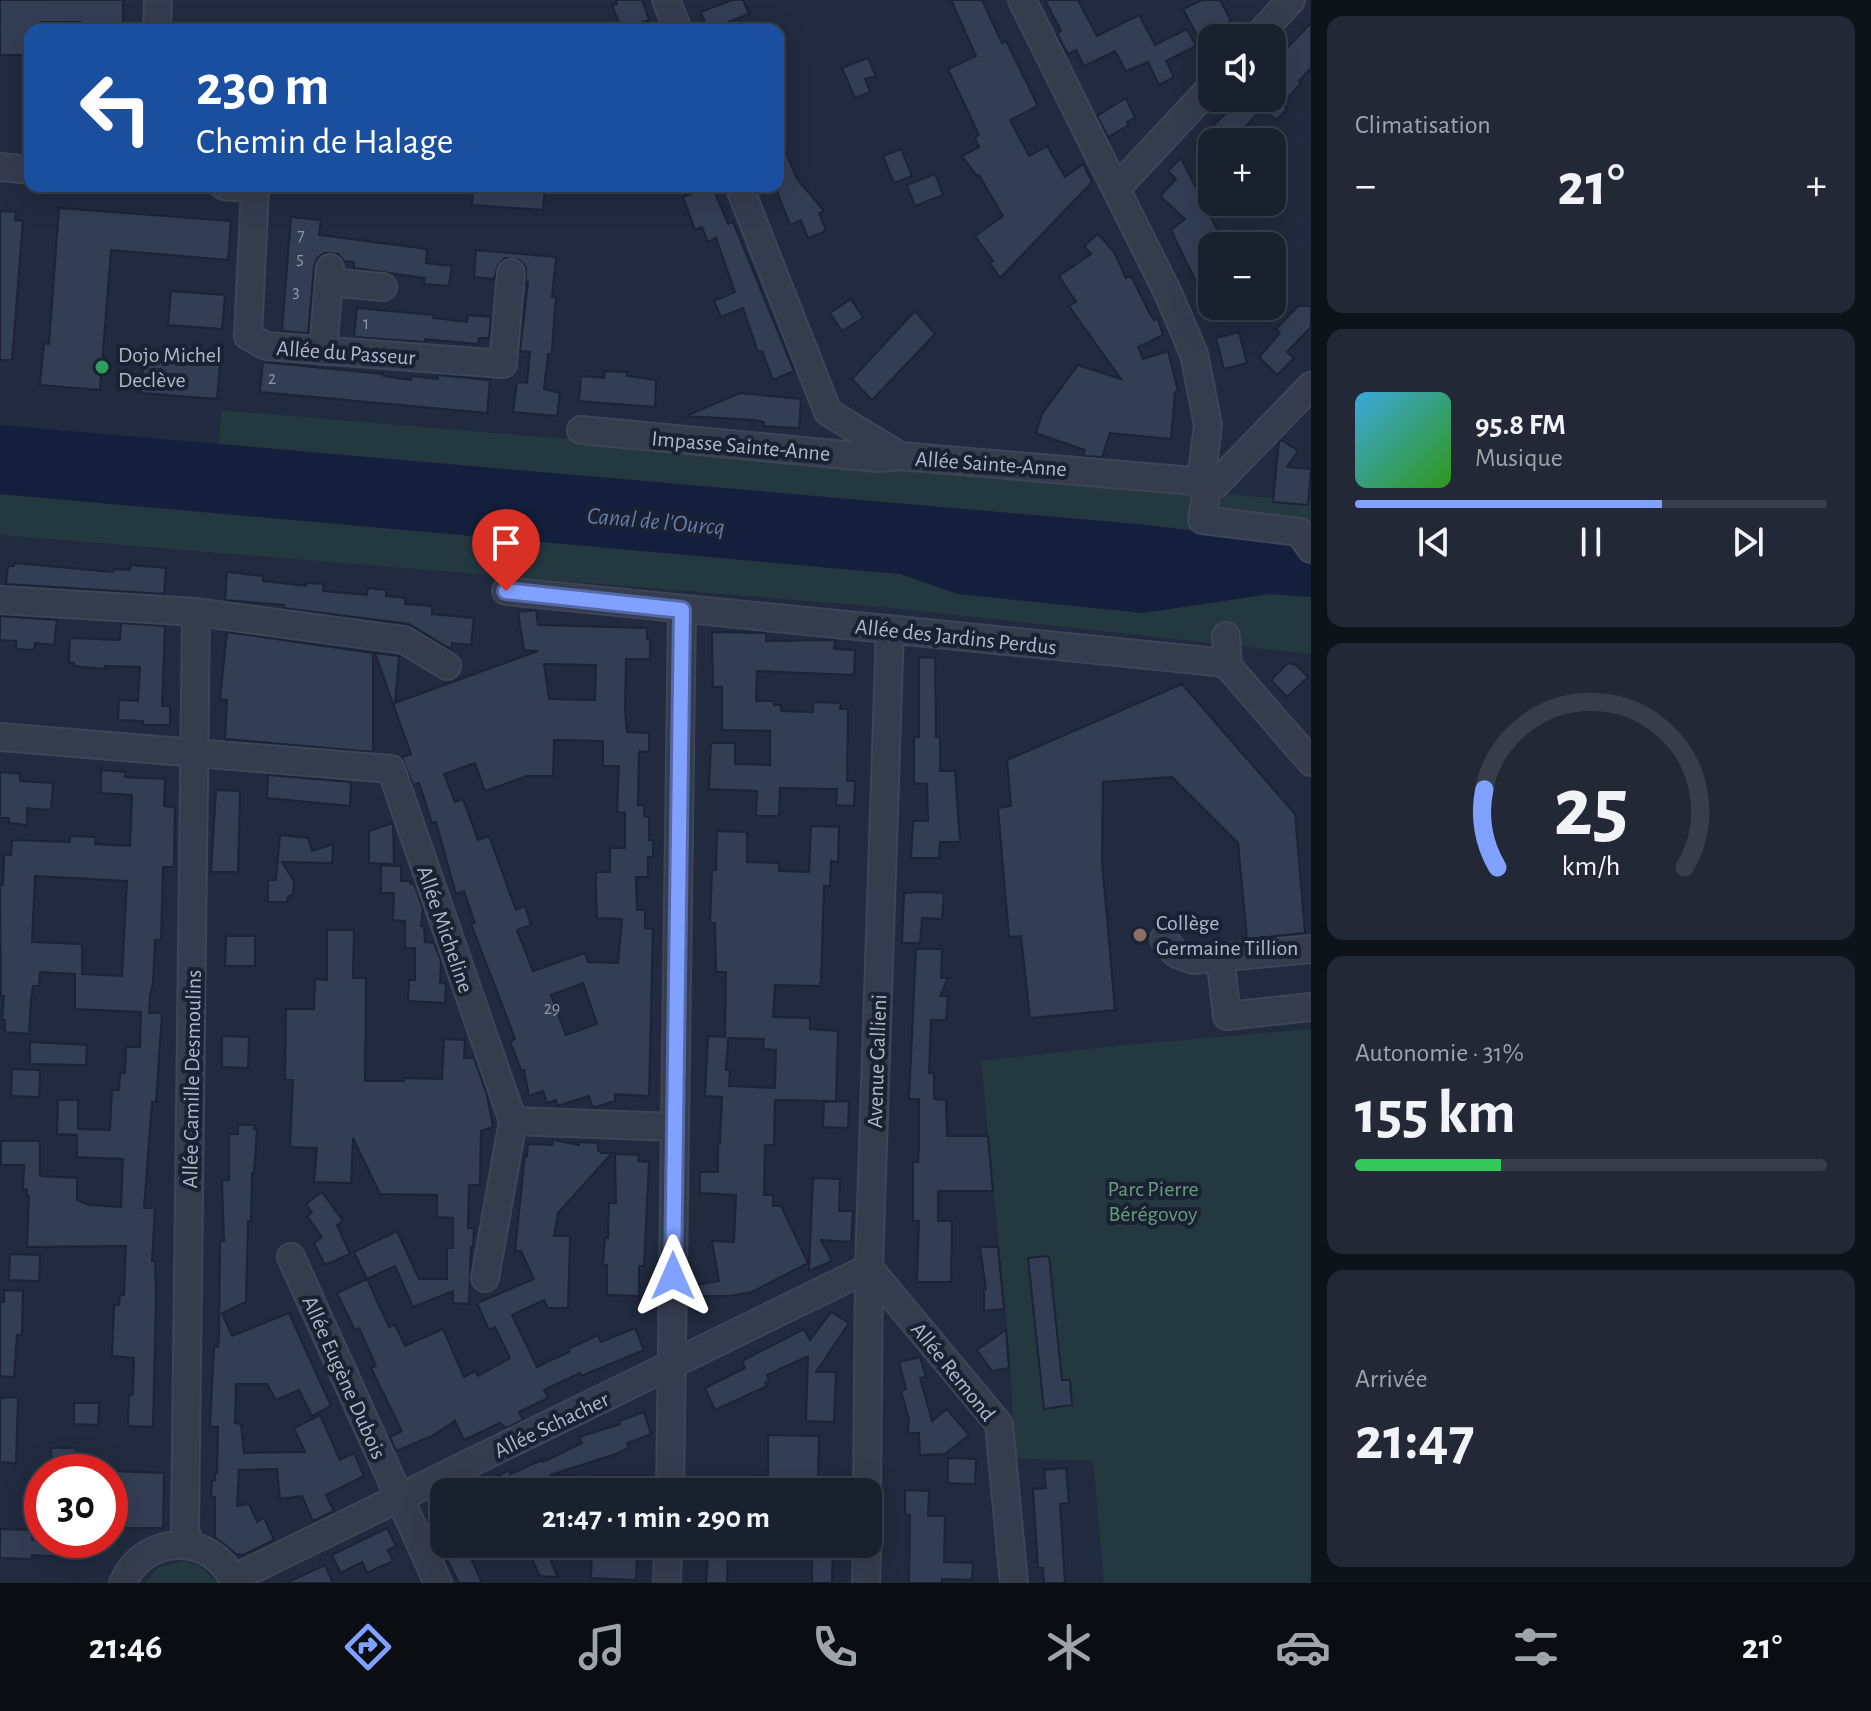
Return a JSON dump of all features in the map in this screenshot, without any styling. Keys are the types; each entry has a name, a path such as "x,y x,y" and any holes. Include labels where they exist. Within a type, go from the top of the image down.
{"street":[{"path":"157,24 158,0"},
{"path":"666,0 676,24"},
{"path":"1022,0 1168,293 1194,354 1208,425 1209,482 1202,520 1299,532 1311,549"},
{"path":"1269,24 1290,1"},
{"path":"1116,189 1198,101"},
{"path":"0,167 24,169"},
{"name":"Allée du Passeur","path":"255,192 248,336 266,346 503,364 511,273"},
{"name":"Allée Sainte-Anne","path":"741,192 828,412 900,456 1209,482"},
{"path":"323,351 330,275 383,287"},
{"path":"1209,482 1311,386"},
{"name":"Impasse Sainte-Anne","path":"581,430 878,458 900,456"},
{"name":"Allée des Jardins Perdus","path":"506,591 1217,662 1228,666"},
{"path":"0,600 196,612 404,640 447,666"},
{"path":"670,1478 682,610"},
{"name":"Allée Camille Desmoulins","path":"189,1545 185,1529 196,612"},
{"name":"Avenue Gallieni","path":"867,1478 869,1268 890,629"},
{"path":"1226,636 1228,666 1311,762"},
{"path":"0,737 195,753"},
{"name":"Allée Micheline","path":"195,753 391,769 513,1121"},
{"path":"1164,939 1175,953 1193,960 1311,949"},
{"path":"1220,957 1227,1016 1311,1007"},
{"path":"485,1278 513,1121 674,1127"},
{"name":"Allée Eugène Dubois","path":"291,1257 438,1583"},
{"name":"Allée Schacher","path":"233,1581 869,1268"},
{"name":"Allée Remond","path":"869,1268 999,1424 1014,1583"},
{"path":"123,1583 138,1559 154,1549 171,1544 189,1545 213,1555 224,1565 233,1581"},
{"path":"667,1583 668,1558"},
{"path":"866,1583 867,1558"}],"green space":[{"path":"221,410 1311,501 1311,562 1147,525 219,444"},
{"path":"0,494 901,574 958,594 1270,594 1311,597 1311,654 892,608 0,535"},
{"name":"Parc Pierre Bérégovoy","path":"1311,1029 1311,1583 1104,1583 1093,1461 1002,1458 999,1424 1013,1422 1010,1360 981,1061"},
{"path":"184,1561 200,1566 217,1583 144,1583 159,1567"}],"water":[{"name":"Canal de l'Ourcq","path":"0,425 1147,525 1293,543 1311,562 1311,597 1270,594 1143,613 958,594 901,574 0,494"}],"building":[{"path":"0,0 123,0 123,24 24,24 24,55 0,55"},
{"path":"616,0 642,0 649,20 638,24 620,24 612,5 617,4"},
{"path":"732,0 743,0 749,14 723,24 706,24 701,12"},
{"path":"951,0 982,0 1002,43 1006,41 1038,106 1010,120 1029,156 1047,146 1065,177 1083,164 1092,182 1000,278 990,263 993,261 975,236 1003,216 979,175 962,156 979,147 975,138 979,135 948,69 976,56"},
{"path":"1045,0 1078,0 1097,36 1139,15 1155,45 1187,29 1196,46 1166,61 1174,77 1159,85 1148,62 1126,71 1115,51 1084,66 1076,50 1068,54 1057,34 1061,31"},
{"path":"1202,0 1220,0 1231,21 1225,24 1198,24 1198,37 1183,9"},
{"path":"1311,23 1311,68 1286,100 1286,54 1286,49"},
{"path":"868,58 876,76 865,79 870,92 855,98 842,68"},
{"path":"1126,98 1135,118 1108,137 1097,116"},
{"path":"1227,112 1265,112 1260,116 1257,114 1244,128 1211,128"},
{"path":"1267,112 1284,112 1276,120"},
{"path":"784,148 797,179 824,211 819,213 826,231 808,238 801,220 790,225 778,194 784,192"},
{"path":"901,149 912,176 894,183 883,156"},
{"path":"1181,158 1198,192 1198,216 1210,216 1218,232 1198,232 1198,286 1171,230 1185,219 1160,196 1176,179 1168,171"},
{"path":"935,174 943,195 915,206 907,185"},
{"path":"473,192 544,192 543,210 472,205"},
{"path":"715,192 728,224 733,222 794,371 773,380 762,351 758,352 743,308 721,317 714,301 735,292 716,238 708,242 702,227 695,230 683,197"},
{"path":"59,208 231,221 228,260 111,250 100,390 40,385 44,343 49,344"},
{"path":"0,211 16,212 15,220 23,221 12,360 0,360"},
{"path":"291,217 321,220 319,235 427,249 426,263 452,266 449,286 424,284 425,278 354,268 354,262 344,261 338,254 324,253 317,258 314,267 308,333 282,331"},
{"path":"1098,234 1114,252 1126,278 1131,276 1154,320 1158,319 1163,335 1138,347 1143,359 1168,351 1178,391 1175,392 1171,439 1110,433 1102,457 1083,456 1085,450 1036,433 1042,414 1078,365 1121,379 1069,306 1076,302 1059,276 1091,254 1084,246"},
{"path":"476,250 556,257 552,354 548,354 544,389 560,393 557,416 513,412 517,382 527,383 530,352 520,351 528,282 526,267 519,260 505,258 498,265 494,279 474,277"},
{"path":"171,291 225,295 222,329 168,325"},
{"path":"851,299 863,318 842,331 830,313"},
{"path":"1298,306 1311,306 1311,327 1287,352 1294,358 1277,375 1259,357 1280,333 1276,329"},
{"path":"357,308 434,315 433,318 467,322 468,315 491,317 489,338 479,338 478,344 354,337"},
{"path":"915,311 935,334 872,400 852,379"},
{"path":"1239,332 1247,363 1224,369 1216,338"},
{"path":"144,358 220,365 217,399 141,393"},
{"path":"263,362 383,374 411,380 412,376 438,379 438,375 490,380 487,413 260,392"},
{"path":"605,371 627,372 627,376 656,380 655,407 579,401 581,376 604,378"},
{"path":"740,393 801,399 799,428 764,426 764,422 754,420 686,416"},
{"path":"1281,440 1298,451 1287,467 1311,469 1308,505 1273,502"},
{"path":"14,563 113,572 114,569 130,570 131,565 166,568 164,594 6,584 8,566 14,566"},
{"path":"227,572 263,576 263,581 306,586 306,583 324,584 323,591 367,595 368,588 386,590 386,596 405,598 405,604 432,606 432,614 474,618 471,645 452,643 452,648 447,647 409,624 284,608 284,605 225,600"},
{"path":"536,610 538,625 647,628 647,639 650,639 650,659 626,659 625,711 627,732 649,733 649,751 639,752 638,805 644,805 644,816 649,817 653,857 648,857 648,877 636,877 637,910 645,910 645,928 653,929 649,1096 615,1094 615,1101 596,1107 592,1106 589,1096 557,1106 556,1100 547,1103 543,1091 529,1096 524,1070 521,1070 510,1041 515,1039 471,924 475,923 464,891 456,894 436,822 432,823 419,783 413,785 402,757 411,754 375,653 399,656 395,703 538,651 524,650 518,612","holes":["544,664 596,665 595,700 549,699","554,740 603,741 603,766 619,766 617,812 625,813 625,848 610,848 610,872 596,872 597,918 622,919 618,963 588,962 585,953 533,971 517,930 531,925 525,906 516,910 489,836 478,840 463,799 455,802 444,774 475,763 485,791 527,776 553,776","583,983 597,1024 566,1035 551,995"]},
{"path":"0,616 57,620 54,645 35,643 34,650 16,649 16,641 0,640"},
{"path":"121,623 165,626 162,706 170,706 170,725 143,725 143,721 118,720 119,700 138,701 140,667 105,666 105,669 69,663 70,638 120,640"},
{"path":"227,632 373,653 373,752 225,739 227,700 220,699"},
{"path":"712,632 766,633 766,641 835,640 834,649 855,650 854,675 757,671 756,701 774,701 774,705 781,705 781,711 813,712 813,702 841,703 840,709 848,709 847,781 855,781 854,806 836,805 837,789 780,788 779,816 756,816 757,791 709,789 711,743 735,743 735,764 770,765 770,731 722,730 722,687 713,687"},
{"path":"919,657 935,658 936,737 940,737 940,771 955,771 960,842 940,842 939,858 911,858 913,821 928,821 927,784 914,783 914,737 919,737"},
{"path":"1288,663 1296,665 1308,677 1287,697 1271,680"},
{"path":"1182,684 1295,814 1305,933 1247,939 1238,843 1172,777 1103,782 1102,861 1115,1010 1030,1018 1021,936 1009,937 998,808 1011,806 1007,760"},
{"path":"101,770 125,772 125,777 165,779 164,806 175,807 174,867 163,867 161,940 155,940 149,1013 162,1013 144,1208 155,1208 152,1261 155,1261 156,1296 153,1427 128,1426 134,1358 112,1356 114,1305 119,1305 120,1295 124,1295 126,1246 27,1247 29,1196 23,1189 24,1165 1,1165 1,1141 40,1141 40,1176 77,1178 77,1200 89,1205 121,1207 123,1159 77,1157 77,1135 57,1134 58,1100 78,1100 78,1129 110,1130 112,1090 119,1090 120,1073 125,1073 126,1047 140,1047 141,1012 75,1009 75,974 40,972 39,986 33,986 29,1034 5,1032 5,1020 2,1020 0,885 3,885 4,855 11,855 12,840 70,842 70,836 96,837 95,844 130,846 132,795 101,793","holes":["35,876 127,881 122,976 82,974 82,944 32,942"]},
{"path":"0,772 20,774 20,781 53,783 51,810 27,808 27,825 9,823 9,818 0,818"},
{"path":"268,775 351,782 350,806 267,798"},
{"path":"216,790 240,791 238,872 211,872"},
{"path":"393,823 394,864 369,863 369,831"},
{"path":"811,826 839,827 838,862 831,861 830,886 824,886 819,986 775,985 773,1017 810,1018 810,1029 838,1031 836,1101 775,1100 774,1145 765,1145 764,1195 773,1195 773,1206 781,1206 808,1263 752,1292 730,1296 689,1296 689,1286 719,1281 712,1241 734,1242 736,1195 700,1193 700,1172 718,1172 720,1144 722,1097 705,1096 708,1036 725,1037 726,972 716,972 715,923 710,923 717,831 747,832 747,862 779,863 779,871 809,872","holes":["728,1038 764,1039 763,1049 776,1050 775,1088 729,1086 730,1070 726,1070"]},
{"path":"280,835 308,838 312,851 333,844 332,863 282,862 294,881 293,894 287,902 268,902 268,880 276,880"},
{"path":"381,865 401,866 401,881 414,884 423,909 421,926 424,926 425,942 434,943 441,961 440,983 446,984 445,1003 408,1001 409,980 415,980 415,948 405,948 405,921 393,920 394,893 381,893"},
{"path":"904,893 944,893 942,919 922,918 920,943 902,943"},
{"path":"327,930 354,930 353,978 366,978 365,1081 442,1079 444,1039 465,1040 464,1058 474,1058 487,1095 493,1127 481,1131 480,1185 469,1185 468,1228 474,1228 469,1304 453,1303 453,1291 413,1307 395,1266 367,1279 354,1252 397,1231 419,1279 447,1279 447,1248 453,1248 453,1218 437,1217 437,1195 380,1194 353,1138 351,1183 314,1182 317,1148 290,1147 293,1080 285,1080 286,1009 314,1009 315,979 327,980"},
{"path":"226,936 255,936 255,966 225,966"},
{"path":"916,949 942,949 941,978 948,978 940,996 948,996 946,1020 931,1020 929,1073 934,1073 934,1099 946,1100 947,1136 988,1136 993,1191 938,1191 938,1221 952,1221 951,1282 917,1282 919,1221 913,1221 913,1162 918,1162 919,1099 909,1099"},
{"path":"222,1036 249,1037 248,1068 222,1067"},
{"path":"30,1042 87,1045 86,1065 30,1064"},
{"path":"12,1069 40,1070 39,1097 11,1096"},
{"path":"849,1101 848,1128 823,1127 824,1102"},
{"path":"238,1125 255,1125 254,1129 257,1129 251,1221 248,1221 246,1302 222,1313 232,1336 289,1313 331,1406 312,1416 299,1390 276,1400 267,1384 236,1384 235,1423 241,1424 244,1453 305,1452 294,1428 320,1415 340,1460 354,1453 364,1476 326,1495 334,1511 313,1521 302,1496 280,1499 277,1469 239,1470 237,1506 249,1504 257,1522 264,1518 274,1540 243,1555 236,1554 215,1537 215,1497 211,1497 212,1481 217,1473 218,1427 210,1427 214,1347 218,1347 219,1337 220,1241 224,1241 222,1180 229,1180 229,1134 238,1134"},
{"path":"553,1140 579,1145 579,1142 598,1143 601,1153 612,1153 558,1213 554,1236 570,1236 568,1308 548,1308 544,1300 512,1315 537,1367 598,1335 601,1342 635,1328 644,1350 581,1376 580,1373 544,1390 548,1398 519,1412 523,1420 506,1428 500,1423 464,1440 455,1421 432,1436 396,1451 390,1437 402,1431 371,1368 376,1366 359,1328 355,1330 337,1293 367,1279 389,1327 395,1325 405,1346 443,1329 464,1377 475,1371 478,1376 510,1358 495,1327 489,1330 477,1303 534,1279 521,1251 515,1251 525,1155 528,1144 552,1145"},
{"path":"615,1154 639,1155 638,1161 649,1162 644,1266 639,1266 639,1296 607,1295 607,1265 603,1265 609,1203 616,1203"},
{"path":"813,1178 840,1179 839,1211 853,1211 851,1242 821,1240 832,1261 809,1271"},
{"path":"322,1192 343,1221 337,1225 350,1254 325,1265 314,1243 322,1237 307,1216 312,1213 306,1204"},
{"path":"980,1247 998,1247 1004,1309 984,1311 986,1289"},
{"path":"10,1254 40,1255 39,1281 9,1280"},
{"path":"1049,1256 1062,1380 1070,1380 1072,1405 1044,1409 1028,1258"},
{"path":"4,1290 23,1291 22,1335 17,1335 14,1377 0,1376 0,1302 4,1302"},
{"path":"831,1312 849,1323 816,1372 836,1372 834,1422 806,1421 808,1356 767,1375 767,1386 715,1410 705,1388 745,1368 742,1361 804,1329 810,1340"},
{"path":"1006,1330 1009,1368 992,1371 977,1350"},
{"path":"920,1357 926,1377 920,1378 932,1421 947,1409 969,1435 945,1454 920,1455 919,1433 908,1433 909,1419 901,1391 906,1389 899,1362"},
{"path":"18,1397 16,1463 0,1462 0,1398"},
{"path":"74,1403 99,1403 98,1425 74,1424"},
{"path":"644,1412 651,1434 627,1443 629,1448 616,1454 550,1475 574,1475 568,1478 494,1478 509,1470 510,1474 543,1462 582,1443 579,1437 620,1424 619,1421"},
{"path":"768,1435 819,1436 818,1477 830,1478 753,1478 768,1476"},
{"path":"51,1448 76,1448 76,1454 51,1454"},
{"path":"948,1458 976,1459 975,1484 948,1483"},
{"path":"1066,1468 1069,1503 1060,1504 1065,1583 1044,1583 1043,1568 1038,1568 1033,1489 1046,1488 1044,1470"},
{"path":"128,1472 164,1473 163,1528 128,1528"},
{"path":"594,1475 649,1475 649,1478 592,1478"},
{"path":"905,1490 929,1491 928,1516 945,1516 944,1562 973,1563 972,1580 942,1579 942,1583 909,1583 910,1515 905,1514"},
{"path":"387,1528 396,1546 388,1550 393,1561 367,1573 362,1562 341,1573 332,1555"},
{"path":"0,1529 24,1530 24,1558 32,1559 0,1558"},
{"path":"446,1558 471,1558 482,1583 459,1583"},
{"path":"531,1558 549,1558 558,1577 540,1576"},
{"path":"592,1558 637,1558 636,1580 591,1578"},
{"path":"708,1558 728,1558 727,1583 706,1583"},
{"path":"812,1558 833,1558 832,1583 812,1583"},
{"path":"325,1565 333,1583 286,1583"}],"place":[{"name":"Dojo Michel Declève","path":"102,367"},
{"name":"Collège Germaine Tillion","path":"1140,935"}],"route":[{"path":"506,591 682,610 673,1276"}]}
